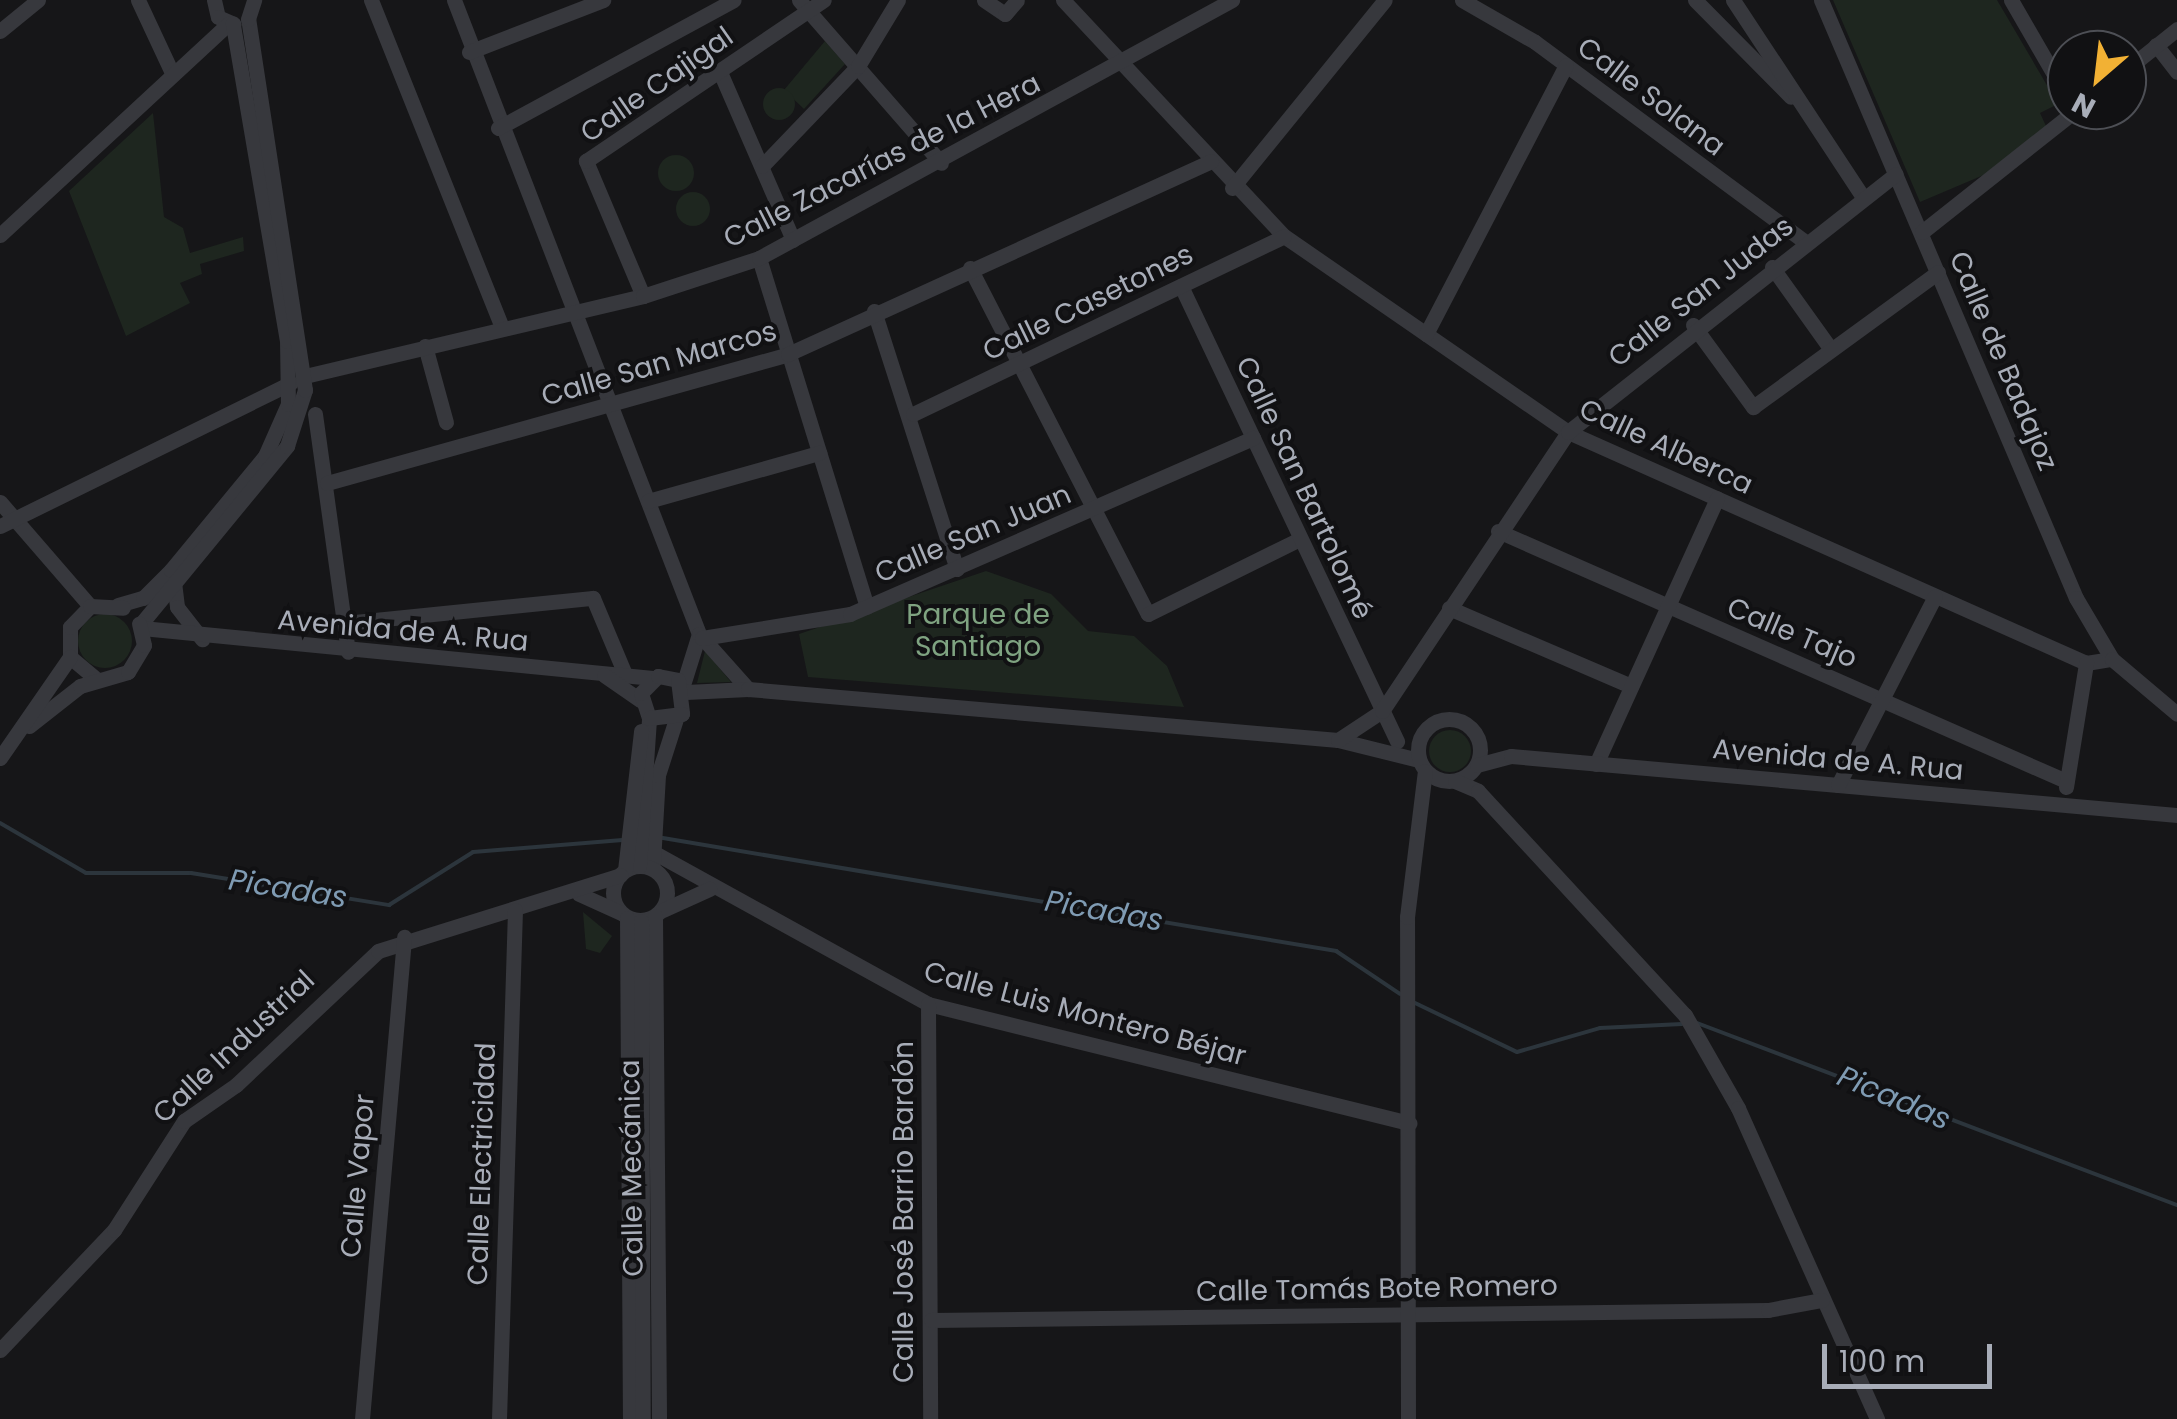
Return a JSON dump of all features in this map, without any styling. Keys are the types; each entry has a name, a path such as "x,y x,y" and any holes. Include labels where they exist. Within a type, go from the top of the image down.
{"street":[{"path":"0,30 38,0"},
{"path":"138,0 172,73"},
{"path":"371,0 502,327"},
{"path":"454,0 469,52 569,312 700,636 748,689"},
{"path":"469,52 603,0"},
{"path":"498,128 734,0"},
{"path":"762,166 858,66 898,0"},
{"path":"984,0 1005,14 1018,0"},
{"name":"Calle Alberca","path":"1063,0 1125,58 1232,188 1284,236 1568,432 2086,663"},
{"name":"Calle Zacarías de la Hera","path":"7,523 298,379 644,296 759,258 941,163 1232,0"},
{"path":"1232,188 1385,0"},
{"name":"Calle Solana","path":"1462,0 1566,64 1805,242"},
{"path":"1695,0 1800,105"},
{"path":"1733,0 1862,197"},
{"name":"Calle de Badajoz","path":"1821,0 2076,598 2112,660 2177,714"},
{"path":"2010,0 2047,63"},
{"path":"811,3 858,66 941,163"},
{"name":"Calle Cajigal","path":"644,296 586,161 720,72 811,3"},
{"path":"0,235 239,11"},
{"path":"141,655 141,627 287,446 298,379 239,11"},
{"path":"2147,52 2177,28"},
{"path":"2156,45 2177,72"},
{"path":"1426,334 1566,64"},
{"path":"720,72 793,240"},
{"path":"1922,232 2050,130"},
{"name":"Calle San Marcos","path":"327,483 788,354 874,310 1211,161"},
{"name":"Calle San Judas","path":"1369,744 1377,717 1498,531 1568,432 1693,325 1896,174"},
{"name":"Calle Casetones","path":"913,414 1284,236"},
{"path":"759,258 866,607"},
{"path":"1772,266 1830,348"},
{"path":"970,268 1148,614 1300,539"},
{"path":"1693,325 1753,407 1938,272"},
{"name":"Calle San Bartolomé","path":"1181,286 1300,539 1377,717"},
{"path":"874,310 913,414 957,570"},
{"path":"424,346 446,422"},
{"path":"0,758 28,726 70,656 70,627 90,606 118,605 167,575 266,456 298,379"},
{"path":"316,414 348,652"},
{"name":"Calle San Juan","path":"700,636 796,628 866,607 1253,438"},
{"path":"648,501 819,452"},
{"path":"1596,764 1717,498"},
{"path":"0,502 7,523 90,606"},
{"name":"Calle Tajo","path":"1498,531 2066,781"},
{"path":"174,582 177,608 202,638"},
{"path":"1838,785 1935,596"},
{"path":"345,622 593,598 625,674"},
{"path":"118,605 141,627"},
{"path":"1448,608 1631,686"},
{"name":"Avenida de A. Rua","path":"141,627 178,636 659,676 685,689"},
{"path":"28,726 96,678 118,678 141,655 178,636"},
{"path":"641,916 668,894 641,853 644,710 659,676 700,636"},
{"path":"641,916 613,899 641,853 700,636"},
{"path":"70,656 96,678"},
{"path":"2063,807 2086,663 2112,660"},
{"path":"601,672 644,710 676,718"},
{"path":"685,689 748,689 1369,744 1421,736 1451,719 1479,740 1475,767 1478,791"},
{"path":"649,755 676,718 748,689"},
{"path":"641,853 649,755 644,710"},
{"path":"1338,740 1377,717 1396,741"},
{"path":"1408,1419 1408,872 1426,806 1421,736"},
{"name":"Avenida de A. Rua","path":"1479,740 1512,756 2177,815"},
{"path":"1369,744 1478,791 1685,1015 1738,1108 1876,1419"},
{"name":"Avenida de A. Rua","path":"1475,767 1512,756"},
{"path":"1426,806 1450,781 1475,767"},
{"name":"Avenida de A. Rua","path":"2160,813 2177,805"},
{"name":"Calle Luis Montero Béjar","path":"641,853 709,889"},
{"name":"Calle Luis Montero Béjar","path":"641,853 928,1004 1410,1123"},
{"name":"Calle Industrial","path":"0,1350 114,1230 184,1121 404,937 579,894 641,853"},
{"path":"579,894 641,916 709,889"},
{"name":"Calle Electricidad","path":"499,1419 515,910"},
{"path":"641,916 643,1419"},
{"name":"Calle Mecánica","path":"630,1419 641,916"},
{"name":"Calle Mecánica","path":"641,916 659,1419"},
{"name":"Calle Vapor","path":"362,1419 404,937"},
{"name":"Calle José Barrio Bardón","path":"928,1004 930,1419"},
{"name":"Calle Tomás Bote Romero","path":"931,1320 1768,1310 1822,1300"}],"green space":[{"path":"1833,0 1997,0 2047,85 2047,110 2040,113 2046,126 1986,174 1920,202"},
{"path":"825,41 845,64 804,109 784,90"},
{"path":"779,88 790,93 795,104 790,115 779,120 768,115 763,104 768,93"},
{"path":"153,113 164,217 183,228 190,253 243,237 244,251 200,264 202,274 180,283 190,303 126,336 69,191"},
{"path":"676,155 689,160 694,173 689,186 676,191 663,186 658,173 663,160"},
{"path":"693,192 705,197 710,209 705,221 693,226 681,221 676,209 681,197"},
{"name":"Parque de Santiago","path":"986,571 1051,594 1088,631 1134,636 1167,666 1184,707 808,677 799,634"},
{"path":"105,614 124,622 132,641 124,660 105,668 86,660 78,641 86,622"},
{"path":"705,651 731,682 697,683"},
{"path":"1450,730 1465,736 1471,751 1465,766 1450,772 1435,766 1429,751 1435,736"},
{"path":"583,912 612,936 600,953 586,949"}],"waterway":[{"name":"Picadas","path":"0,823 86,873 191,873 389,905 473,852 623,840"},
{"name":"Picadas","path":"657,837 1336,951 1400,994"},
{"name":"Picadas","path":"1413,1002 1517,1052 1600,1028 1682,1024"},
{"name":"Picadas","path":"1697,1023 2177,1205"}]}
